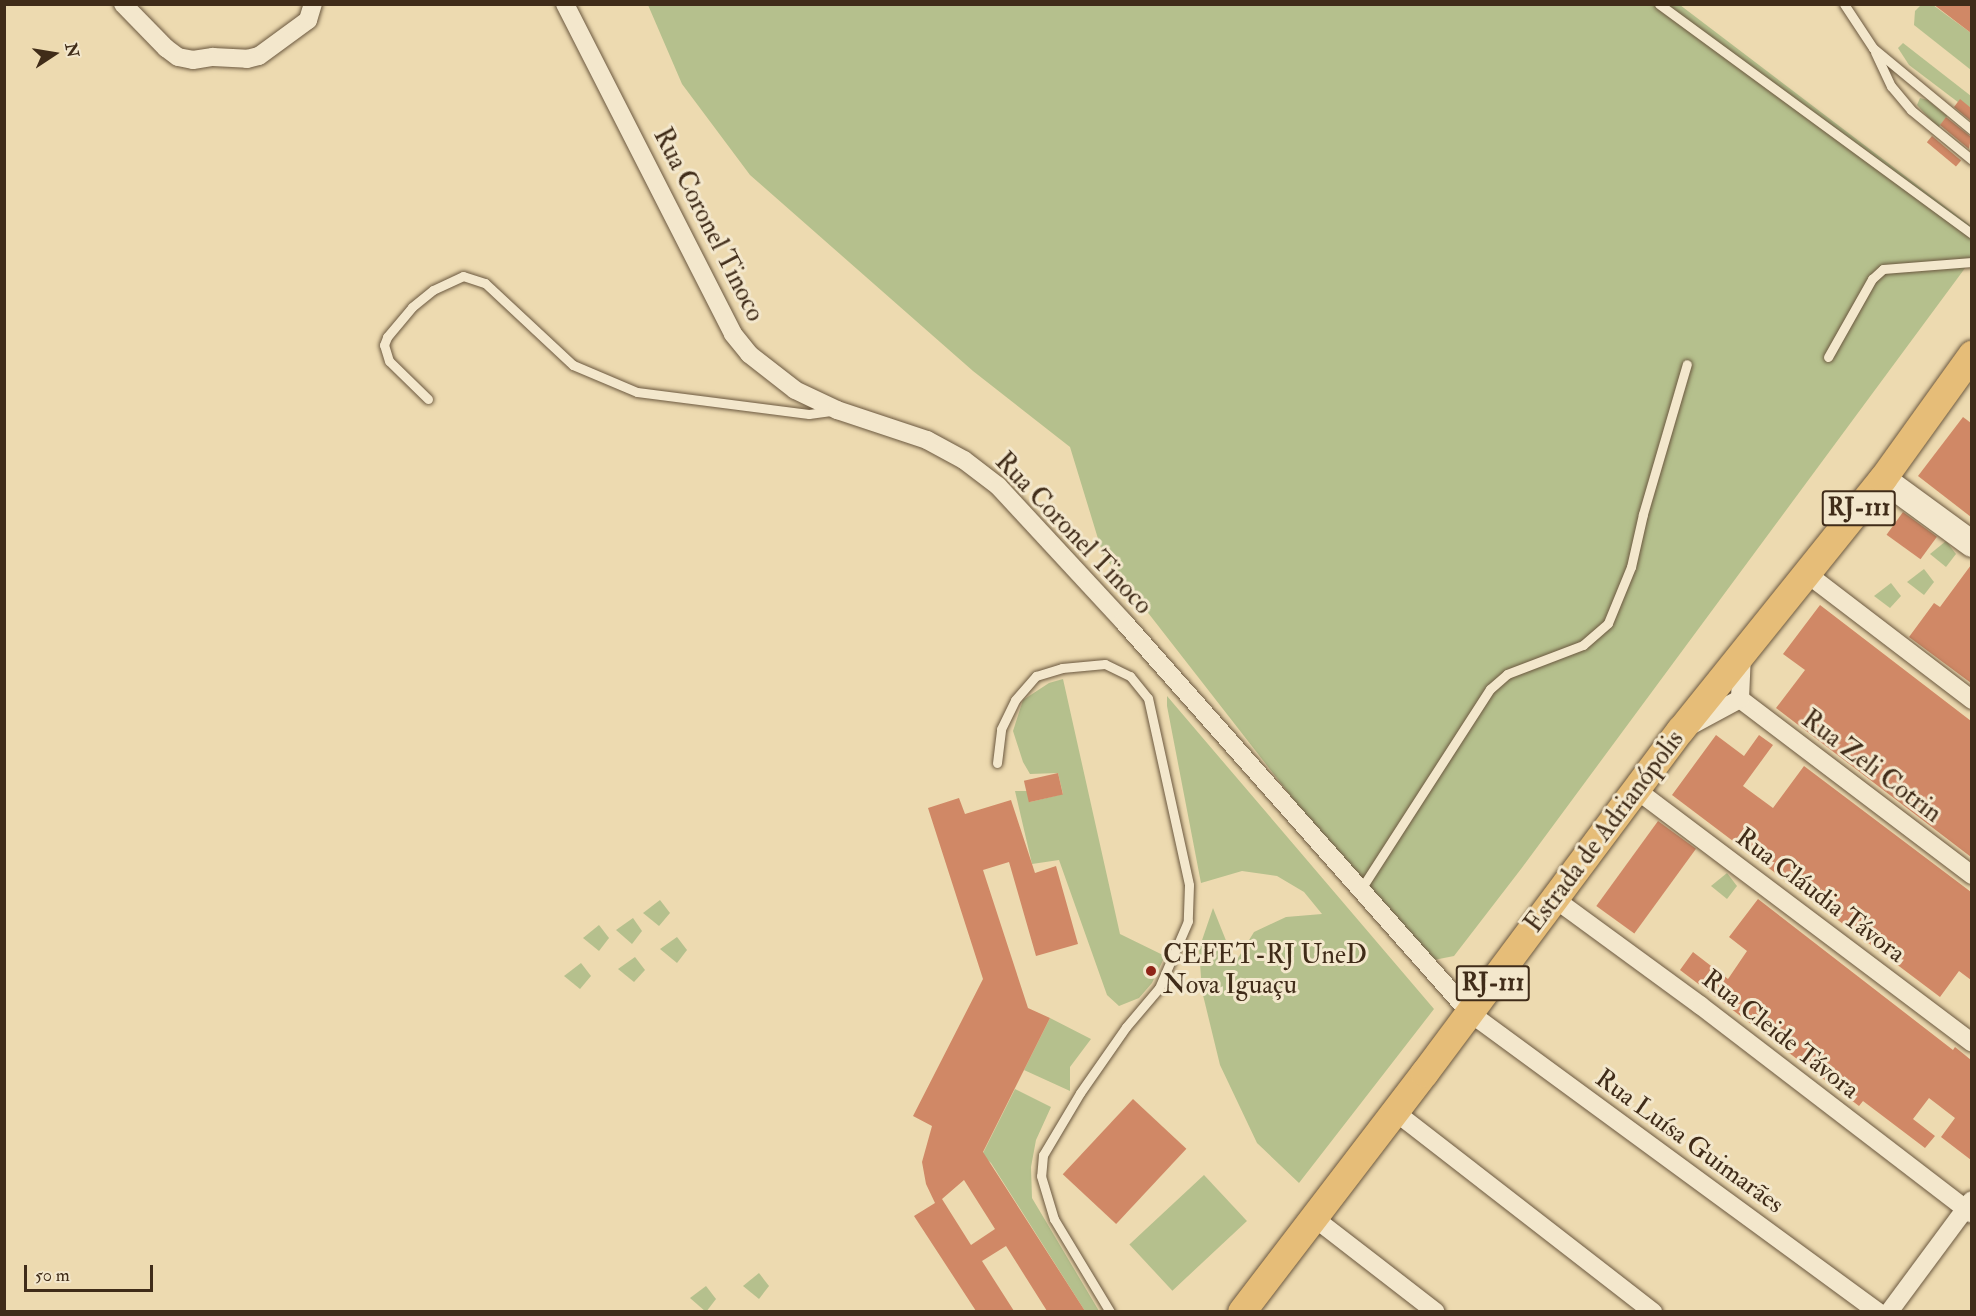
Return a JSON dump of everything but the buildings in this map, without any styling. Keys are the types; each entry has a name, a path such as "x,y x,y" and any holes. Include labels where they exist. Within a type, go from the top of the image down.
{"main road":[{"name":"Estrada de Adrianópolis","path":"1242,1311 1638,791 1681,730 1883,479 1970,359"},
{"path":"1883,479 1971,544"}],"street":[{"path":"123,4 166,48 178,57 193,60 213,57 247,59 259,56 308,20 313,4"},
{"name":"Rua Coronel Tinoco","path":"565,4 733,334 768,371 795,390 837,410 927,440 964,460 998,486 1116,613 1470,1013"},
{"path":"1806,573 1971,700"},
{"path":"1681,730 1704,720 1740,699 1742,652"},
{"name":"Rua Zeli Cotrin","path":"1740,699 1971,875"},
{"name":"Rua Cláudia Távora","path":"1638,791 1971,1042"},
{"name":"Rua Cleide Távora","path":"1556,899 1969,1208"},
{"name":"Rua Luísa Guimarães","path":"1470,1013 1878,1311"},
{"path":"1394,1112 1653,1311"},
{"path":"1889,1311 1969,1208"},
{"path":"1313,1217 1436,1311"}],"lane":[{"path":"1659,4 1971,234"},
{"path":"1844,4 1873,48 1891,86 1911,110 1971,160"},
{"path":"1873,48 1971,130"},
{"path":"1828,357 1872,279 1883,269 1971,262"},
{"path":"428,399 389,361 384,345 387,336 412,307 433,290 463,276 471,276 485,283 573,365 637,392 809,414 837,410"},
{"path":"1361,889 1490,689 1507,674 1583,645 1608,623 1631,567 1643,514 1687,364"},
{"path":"997,763 1001,729 1015,700 1036,676 1062,668 1106,664 1130,676 1148,698 1189,885 1188,921 1159,988 1126,1027 1086,1083 1043,1155 1041,1176 1054,1219 1108,1309 1118,1311"}],"green space":[{"path":"648,5 1680,5 1971,226 1971,260 1521,869 1454,956 1434,960 1297,804 1103,555 1070,447 973,371 750,175 682,84"},
{"path":"1921,5 1933,5 1971,33 1971,70 1914,25 1915,11"},
{"path":"1903,43 1971,96 1971,112 1909,65 1898,48"},
{"path":"1920,98 1928,100 1947,116 1938,128 1917,105"},
{"path":"1946,541 1956,554 1946,567 1930,554"},
{"path":"1924,569 1934,582 1924,595 1907,582"},
{"path":"1891,583 1901,596 1890,608 1874,596"},
{"path":"1063,679 1120,934 1165,956 1152,983 1139,998 1119,1006 1107,995 1059,860 1032,864 1015,791 1027,791 1030,802 1063,794 1058,773 1030,774 1023,762 1013,731 1023,700 1049,683"},
{"path":"1167,696 1434,1009 1299,1183 1257,1143 1220,1065 1202,991 1199,949 1213,908 1235,963 1254,932 1286,917 1322,914 1304,892 1277,876 1242,871 1201,883"},
{"path":"1727,873 1737,886 1727,899 1711,886"},
{"path":"660,900 670,913 659,926 643,913"},
{"path":"633,918 642,931 632,944 616,930"},
{"path":"599,925 609,938 599,951 583,938"},
{"path":"677,937 687,950 677,963 660,949"},
{"path":"635,957 645,970 634,982 618,969"},
{"path":"581,963 591,976 580,989 564,976"},
{"path":"1050,1018 1091,1039 1070,1067 1070,1091 1024,1070"},
{"path":"1015,1089 1051,1107 1036,1140 1031,1167 1032,1198 1099,1311 1085,1311 991,1163 982,1155"},
{"path":"1204,1175 1247,1221 1172,1291 1129,1245"},
{"path":"759,1273 769,1286 759,1299 743,1286"},
{"path":"706,1286 716,1299 706,1312 690,1298"}],"place":[{"name":"CEFET-RJ UneD Nova Iguaçu","path":"1151,971"}]}
